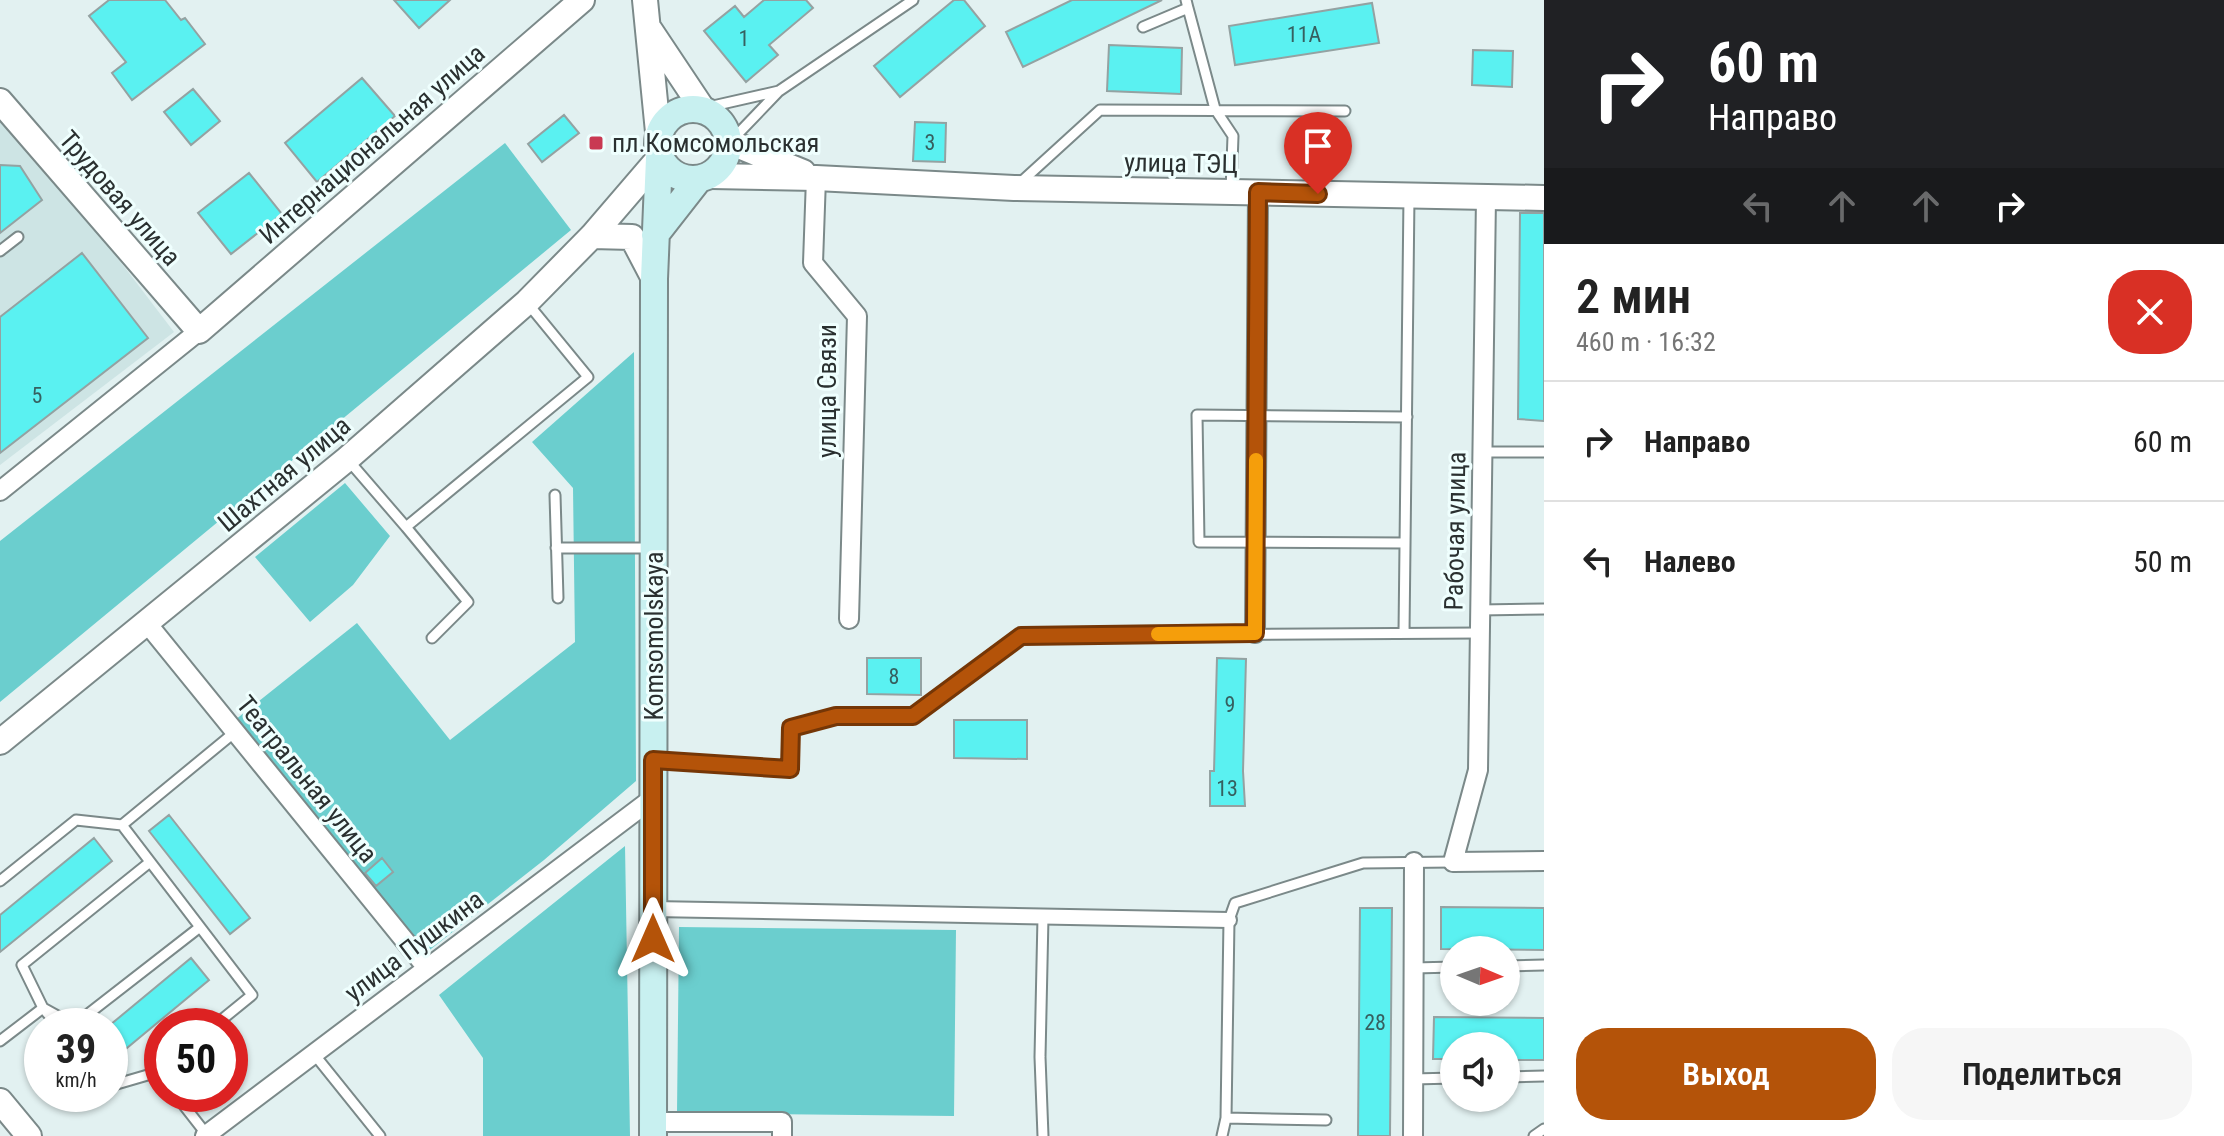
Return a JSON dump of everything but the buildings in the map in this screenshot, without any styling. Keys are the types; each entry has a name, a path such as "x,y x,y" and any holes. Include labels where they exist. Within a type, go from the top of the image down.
{"main road":[{"path":"655,235 704,178 725,162 729,142 721,121 702,108 675,112 658,145 675,176 704,178"},
{"name":"Komsomolskaya","path":"653,1129 654,279 658,145"}],"street":[{"name":"Интернациональная улица","path":"199,331 582,0"},
{"path":"645,0 658,145"},
{"path":"648,28 702,108"},
{"name":"Трудовая улица","path":"0,101 199,331"},
{"path":"729,142 816,178"},
{"name":"Шахтная улица","path":"0,742 347,459 527,302 592,236 658,145"},
{"name":"улица ТЭЦ","path":"704,178 816,178 1014,188 1544,198"},
{"name":"улица Связи","path":"816,178 813,263 857,316 849,619"},
{"path":"1255,633 1258,192"},
{"name":"Рабочая улица","path":"1453,862 1478,770 1486,197"},
{"path":"592,236 632,237 654,279"},
{"path":"0,491 199,331"},
{"name":"Театральная улица","path":"146,622 427,968"},
{"name":"улица Пушкина","path":"206,1135 653,798"},
{"path":"1453,862 1544,861"},
{"path":"1413,1136 1414,862"},
{"path":"653,909 1229,920"},
{"path":"0,1101 29,1136"},
{"path":"653,1129 782,1122 782,1136"}],"lane":[{"path":"729,142 779,91 913,0"},
{"path":"1143,27 1187,4 1215,109 1233,136 1231,192"},
{"path":"702,108 779,91"},
{"path":"1014,188 1100,110 1345,111"},
{"path":"1404,633 1409,196"},
{"path":"0,251 18,237"},
{"path":"406,527 588,377 527,302"},
{"path":"1405,543 1199,542 1197,415 1407,417"},
{"path":"1482,452 1544,452"},
{"path":"347,459 468,602 432,638"},
{"path":"555,495 558,598"},
{"path":"556,548 654,548"},
{"path":"1480,610 1544,609"},
{"path":"653,760 790,769 791,728 836,716 913,716 1021,636 1480,633"},
{"path":"0,881 76,820 122,825 235,732"},
{"path":"122,825 252,995 236,1008"},
{"path":"43,1008 22,965 150,862"},
{"path":"1222,1136 1226,1118 1229,920 1235,903 1363,863 1453,862"},
{"path":"1043,917 1040,1057 1043,1136"},
{"path":"96,1008 200,927"},
{"path":"1520,966 1544,965"},
{"path":"1414,968 1440,967"},
{"path":"0,1041 24,1023"},
{"path":"314,1054 380,1136"},
{"path":"1520,1077 1544,1076"},
{"path":"1413,1079 1440,1078"},
{"path":"189,1112 206,1135"},
{"path":"1226,1118 1326,1120"},
{"path":"1534,1136 1544,1129"}],"shaded area":[{"path":"0,104 174,332 0,465"},
{"path":"505,143 571,230 0,702 0,541"},
{"path":"634,352 636,781 544,860 422,956 235,720 357,623 450,740 575,642 573,488 532,442"},
{"path":"345,483 390,536 353,585 310,622 255,557"},
{"path":"625,846 630,1136 483,1136 483,1058 439,995"},
{"path":"679,927 956,930 954,1116 677,1113"}],"slow traffic":[{"path":"1158,634 1255,633 1256,460"}],"place":[{"name":"пл.Комсомольская","path":"596,143"}],"route":[{"path":"653,939 653,760 790,769 791,728 836,716 913,716 1021,636 1255,633 1258,192 1318,194"}]}
